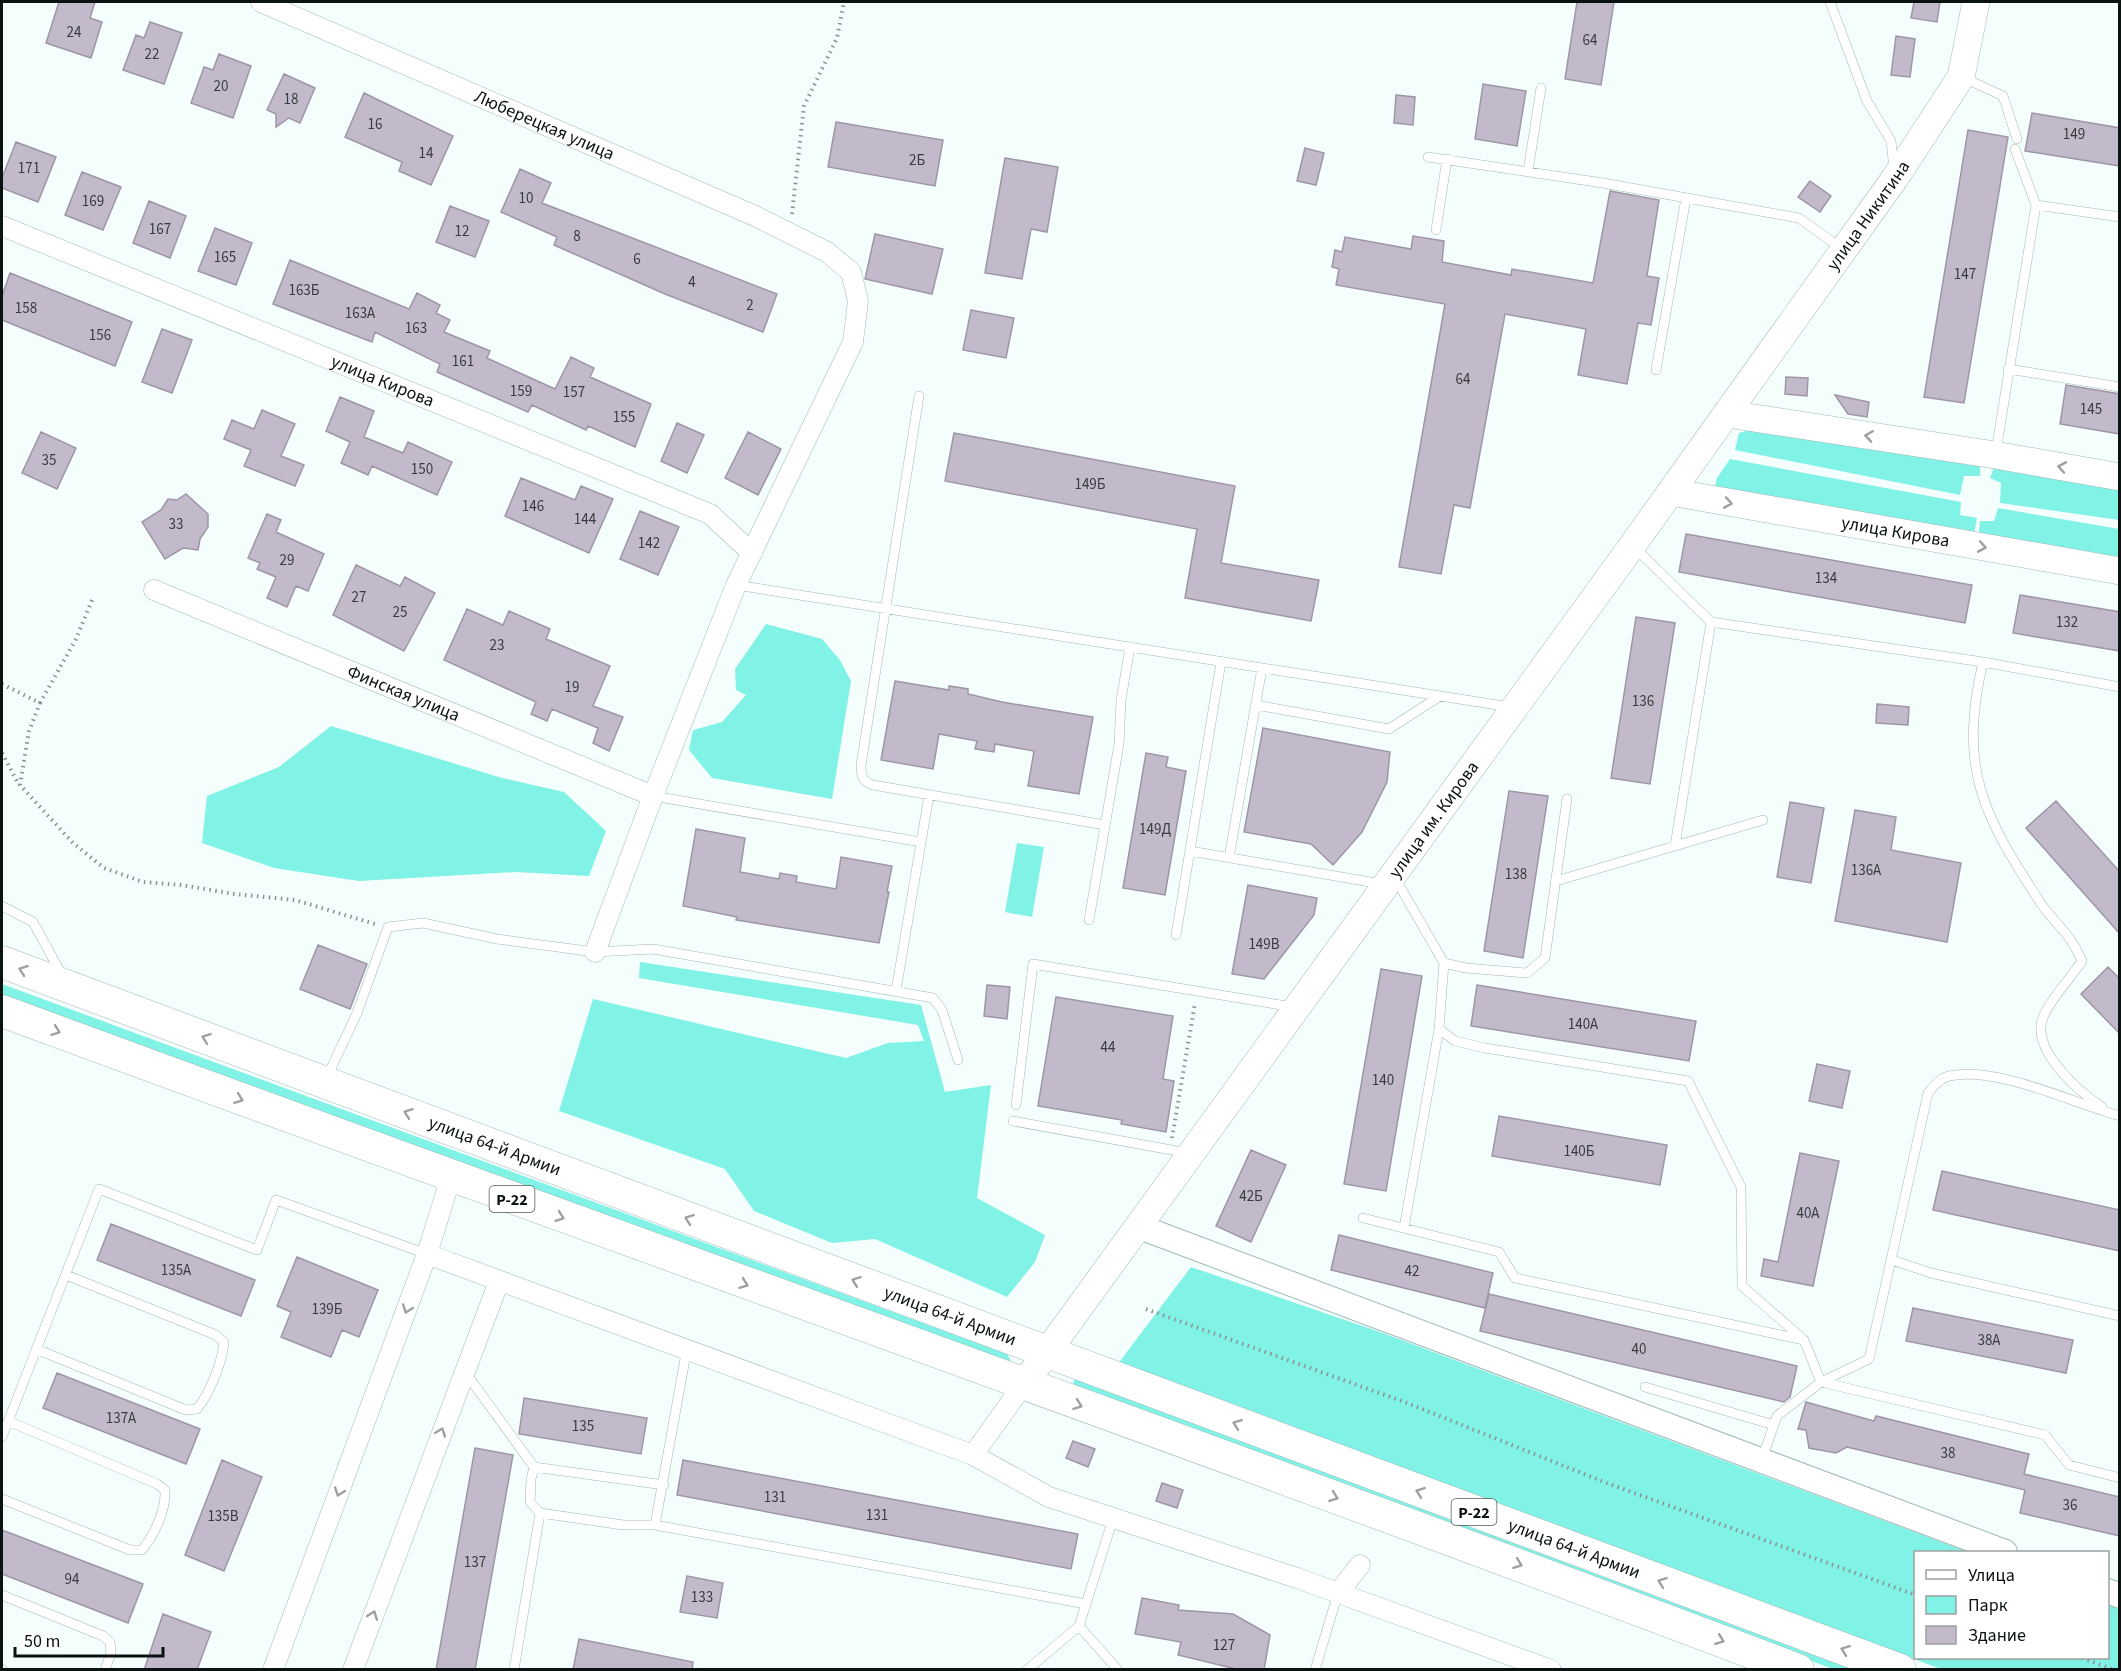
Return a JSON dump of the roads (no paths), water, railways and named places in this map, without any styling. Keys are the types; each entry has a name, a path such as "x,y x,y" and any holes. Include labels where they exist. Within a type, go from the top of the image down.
{"highway":[{"name":"улица 64-й Армии","path":"2,962 1900,1670"},
{"name":"улица 64-й Армии","path":"2,1011 451,1177 1459,1542 1765,1664 1798,1670"}],"main road":[{"name":"улица Никитина","path":"1728,414 1895,178 1961,77 1976,2"},
{"path":"1728,414 1995,455 2120,477"},
{"name":"улица им. Кирова","path":"1023,1385 1140,1227 1181,1151 1298,1008 1728,414"},
{"name":"улица Кирова","path":"1671,492 2120,571"}],"street":[{"name":"Люберецкая улица","path":"261,2 755,216 827,252 851,272 858,301 853,342 736,585 652,796 595,952"},
{"name":"улица Кирова","path":"2,226 710,514 752,553"},
{"name":"Финская улица","path":"154,590 652,796"},
{"path":"273,1670 427,1254 451,1177"},
{"path":"1140,1227 2002,1551"},
{"path":"427,1254 973,1455 1049,1497 1338,1593 1551,1670"},
{"path":"353,1670 499,1281"},
{"path":"973,1455 1023,1385"},
{"path":"1338,1593 1360,1565"}],"lane":[{"path":"1830,2 1867,101 1891,141 1895,178"},
{"path":"1961,77 2003,96 2017,139"},
{"path":"1528,171 1541,88"},
{"path":"1995,455 2036,206 2015,149"},
{"path":"1428,157 1528,171 1799,218 1843,250"},
{"path":"1436,230 1447,159"},
{"path":"1656,370 1686,198"},
{"path":"2036,206 2120,217"},
{"path":"2008,369 2120,387"},
{"path":"919,396 861,776 865,782 873,785 1105,825"},
{"path":"1632,546 1711,622 1983,662 2120,687"},
{"path":"736,585 1515,708"},
{"path":"1675,846 1711,622"},
{"path":"1089,920 1119,744 1120,700 1130,647"},
{"path":"1176,935 1221,662"},
{"path":"1983,662 1973,726 1973,752 1978,786 1997,832 2042,904 2072,939 2082,961 2043,1016 2040,1031 2043,1044 2049,1058 2091,1100 2116,1115"},
{"path":"1229,858 1262,668"},
{"path":"1256,705 1389,729 1440,696"},
{"path":"896,991 929,795"},
{"path":"652,796 921,842"},
{"path":"1444,963 1466,968 1527,973 1545,958 1567,799"},
{"path":"1556,881 1763,820"},
{"path":"1190,851 1390,881 1444,963 1440,1029 1404,1228"},
{"path":"2,906 33,922 69,987"},
{"path":"325,1082 357,1013 388,927 423,923 497,939 595,952 653,950 933,998 938,1003 957,1060"},
{"path":"1016,1105 1033,964 1298,1008"},
{"path":"1440,1029 1455,1041 1485,1048 1688,1081 1742,1187 1742,1286 1804,1340 1821,1382"},
{"path":"1761,1461 1777,1416 1821,1382 1869,1359 1928,1093 1937,1082 1947,1076 1991,1078 2034,1088 2116,1115"},
{"path":"1013,1121 1181,1151"},
{"path":"2,1437 99,1189 257,1250 276,1200 427,1254"},
{"path":"1363,1218 1499,1252 1515,1278 1804,1340"},
{"path":"1892,1260 1931,1273 2120,1316"},
{"path":"36,1349 186,1410 197,1409 203,1401 223,1353 224,1342 216,1335 66,1275"},
{"path":"655,1525 687,1348"},
{"path":"464,1371 534,1467 664,1485"},
{"path":"1821,1382 2045,1435 2069,1465 2120,1478"},
{"path":"1645,1387 1774,1425"},
{"path":"2,1410 12,1410"},
{"path":"2,1499 130,1550 142,1550 150,1540 166,1502 165,1490 158,1484 8,1421"},
{"path":"534,1467 530,1502 540,1513 622,1525 655,1525 1086,1604"},
{"path":"514,1670 540,1513"},
{"path":"1027,1670 1079,1626 1113,1519"},
{"path":"1316,1670 1338,1593"},
{"path":"2,1595 104,1636 110,1642 111,1653 105,1670"},
{"path":"1079,1626 1118,1670"}]}
